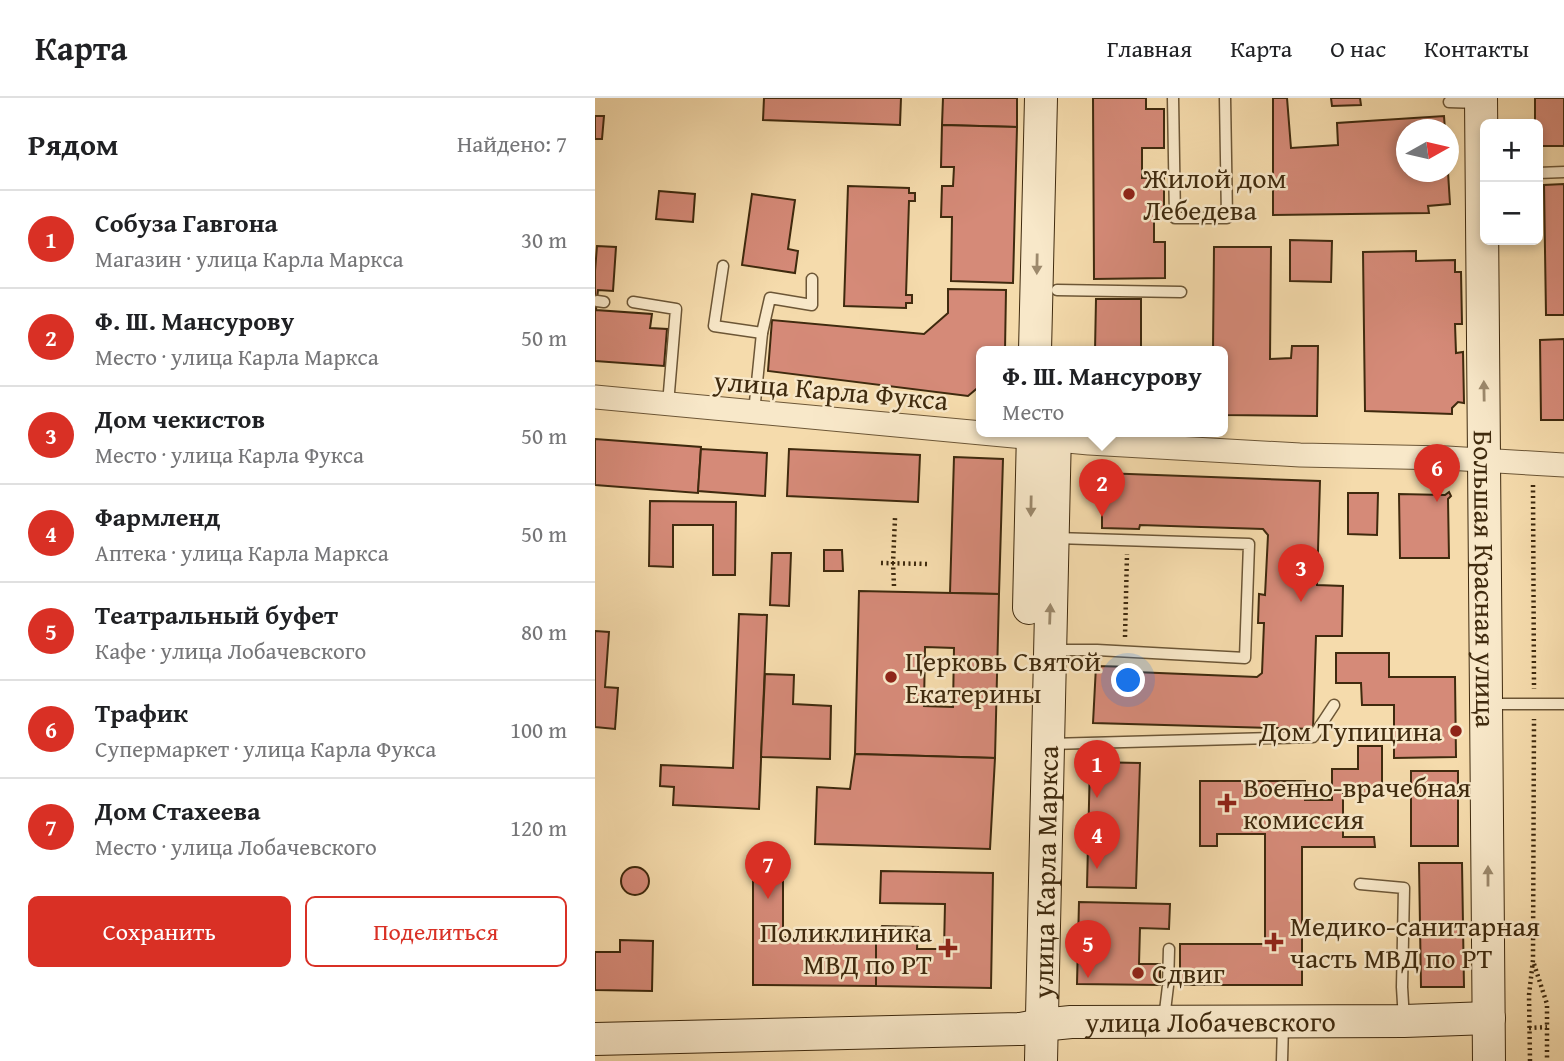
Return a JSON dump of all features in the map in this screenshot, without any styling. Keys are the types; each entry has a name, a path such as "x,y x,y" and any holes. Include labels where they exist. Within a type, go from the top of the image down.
{"street":[{"path":"1035,346 1041,98"},
{"path":"1057,346 1061,98"},
{"name":"Большая Красная улица","path":"1481,101 1481,119"},
{"name":"Большая Красная улица","path":"1483,182 1489,1061"},
{"name":"улица Карла Фукса","path":"595,397 976,430"},
{"name":"улица Карла Маркса","path":"1021,1061 1031,1027 1047,744 1053,538 1044,437"},
{"name":"улица Карла Маркса","path":"1041,1061 1031,1027 1044,437"},
{"name":"улица Карла Фукса","path":"1070,437 1300,455 1564,465"},
{"name":"улица Лобачевского","path":"595,1038 1031,1027 1071,1022 1404,1021 1489,1018"}],"lane":[{"path":"1173,98 1175,218 1227,218 1225,98"},
{"path":"1449,102 1481,101"},
{"path":"1543,173 1564,172"},
{"path":"723,266 714,326 762,333"},
{"path":"754,412 762,333 770,298 812,305 813,279"},
{"path":"1058,290 1181,292"},
{"path":"633,302 676,309 669,404"},
{"path":"1049,650 1245,658 1249,544 1053,538"},
{"path":"1486,704 1564,704"},
{"path":"1047,744 1313,737 1334,705"},
{"path":"1360,884 1404,888 1404,1021"},
{"path":"1164,1020 1168,949"},
{"path":"1282,1061 1283,1021"}],"path":[{"path":"1530,1061 1529,995 1533,960 1533,482"},
{"path":"894,586 895,519"},
{"path":"1124,652 1128,541"},
{"path":"881,563 928,564"},
{"path":"1533,960 1547,1004 1547,1061"},
{"path":"1529,1028 1547,1027"}],"building":[{"path":"764,98 901,98 900,125 763,120"},
{"path":"943,98 1017,98 1017,127 942,125"},
{"name":"Жилой дом Лебедева","path":"1093,98 1146,98 1146,109 1164,109 1164,148 1142,148 1142,178 1164,178 1164,210 1154,210 1154,242 1165,242 1165,278 1094,279"},
{"path":"1273,98 1287,98 1291,148 1338,145 1337,123 1396,119 1396,182 1449,182 1450,204 1428,206 1429,213 1273,215"},
{"path":"1331,98 1360,98 1361,105 1332,106"},
{"path":"1535,98 1564,98 1564,146 1543,146 1543,119 1535,119"},
{"path":"595,116 604,116 602,139 595,139"},
{"path":"1444,116 1444,119 1398,119"},
{"path":"942,125 1017,127 1013,283 951,281 952,217 941,217 942,186 953,186 954,167 941,167"},
{"path":"1564,184 1564,315 1546,315 1544,185"},
{"path":"848,186 909,188 909,193 915,193 915,201 909,201 906,295 912,295 912,303 906,303 906,308 844,306"},
{"path":"659,191 695,194 693,222 656,219"},
{"path":"752,194 795,200 788,249 798,251 795,273 742,265"},
{"path":"1290,240 1332,241 1331,282 1290,281"},
{"path":"597,246 616,247 613,291 598,290 596,310 652,314 650,328 667,329 664,366 595,361"},
{"path":"1214,247 1271,247 1270,359 1291,358 1292,346 1318,346 1317,416 1228,415 1228,346 1213,346"},
{"path":"1416,251 1416,261 1455,260 1455,272 1461,272 1462,324 1455,324 1456,353 1463,352 1464,403 1458,402 1452,408 1452,414 1365,411 1363,252"},
{"path":"948,289 1006,290 1005,346 976,346 976,389 968,396 768,371 772,320 924,334 948,313"},
{"path":"1096,299 1141,299 1141,346 1095,346"},
{"path":"1564,339 1564,420 1541,420 1540,340"},
{"path":"595,439 701,447 698,493 595,485"},
{"path":"701,449 767,453 765,496 698,491"},
{"path":"789,449 920,455 918,502 787,496"},
{"path":"954,457 1003,459 999,594 950,593"},
{"path":"1102,473 1320,481 1317,585 1343,586 1342,636 1316,636 1313,729 1093,723 1096,666 1135,667 1135,672 1257,677 1262,673 1264,623 1258,623 1259,594 1265,595 1268,535 1263,529 1140,525 1139,529 1102,528"},
{"path":"1449,492 1449,558 1400,558 1399,494 1445,495"},
{"path":"1348,493 1378,493 1377,535 1348,534"},
{"path":"650,501 736,502 735,575 713,575 713,525 673,525 673,567 649,566"},
{"path":"824,550 842,550 843,571 824,571"},
{"path":"772,553 791,553 789,606 770,605"},
{"name":"Церковь Святой Екатерины","path":"859,591 999,594 995,758 855,754","holes":["925,647 954,648 953,707 924,706"]},
{"path":"739,614 767,615 759,809 673,805 674,787 660,786 661,765 733,768"},
{"path":"595,631 609,632 605,687 618,688 615,729 595,727"},
{"path":"1336,653 1389,653 1389,677 1455,677 1456,757 1394,758 1394,705 1362,705 1361,683 1336,683"},
{"path":"765,674 794,675 793,704 831,706 830,759 761,757"},
{"path":"1358,746 1382,746 1382,794 1343,794 1343,837 1374,837 1375,847 1302,847 1302,985 1180,985 1180,944 1265,944 1265,834 1217,834 1217,846 1200,846 1200,781 1305,781 1305,800 1332,800 1332,769 1358,769"},
{"path":"855,754 995,758 990,849 815,844 817,787 850,789"},
{"path":"1090,762 1140,763 1136,888 1087,887"},
{"path":"1411,771 1458,771 1458,846 1411,846"},
{"path":"753,862 783,862 783,937 876,937 876,986 753,985"},
{"path":"1419,863 1462,863 1464,987 1421,987"},
{"path":"635,867 645,871 649,881 645,891 635,895 625,891 621,881 625,871"},
{"path":"881,871 993,873 991,988 876,986 876,937 882,926 918,927 917,949 944,949 945,904 880,903"},
{"path":"1079,902 1170,904 1169,929 1140,928 1139,964 1160,964 1160,985 1077,984"},
{"path":"620,940 653,941 652,991 595,990 595,952 620,952"}],"place":[{"name":"Жилой дом Лебедева","path":"1129,194"},
{"name":"Трафик","path":"1437,502"},
{"name":"Ф. Ш. Мансурову","path":"1102,517"},
{"name":"Дом чекистов","path":"1301,602"},
{"name":"Церковь Святой Екатерины","path":"891,677"},
{"name":"Дом Тупицина","path":"1456,731"},
{"name":"Собуза Гавгона","path":"1097,798"},
{"name":"Военно-врачебная комиссия","path":"1227,803"},
{"name":"Фармленд","path":"1097,869"},
{"name":"Дом Стахеева","path":"768,899"},
{"name":"Медико-санитарная часть МВД по РТ","path":"1274,942"},
{"name":"Поликлиника МВД по РТ","path":"948,948"},
{"name":"Сдвиг","path":"1138,973"},
{"name":"Театральный буфет","path":"1088,978"}]}
